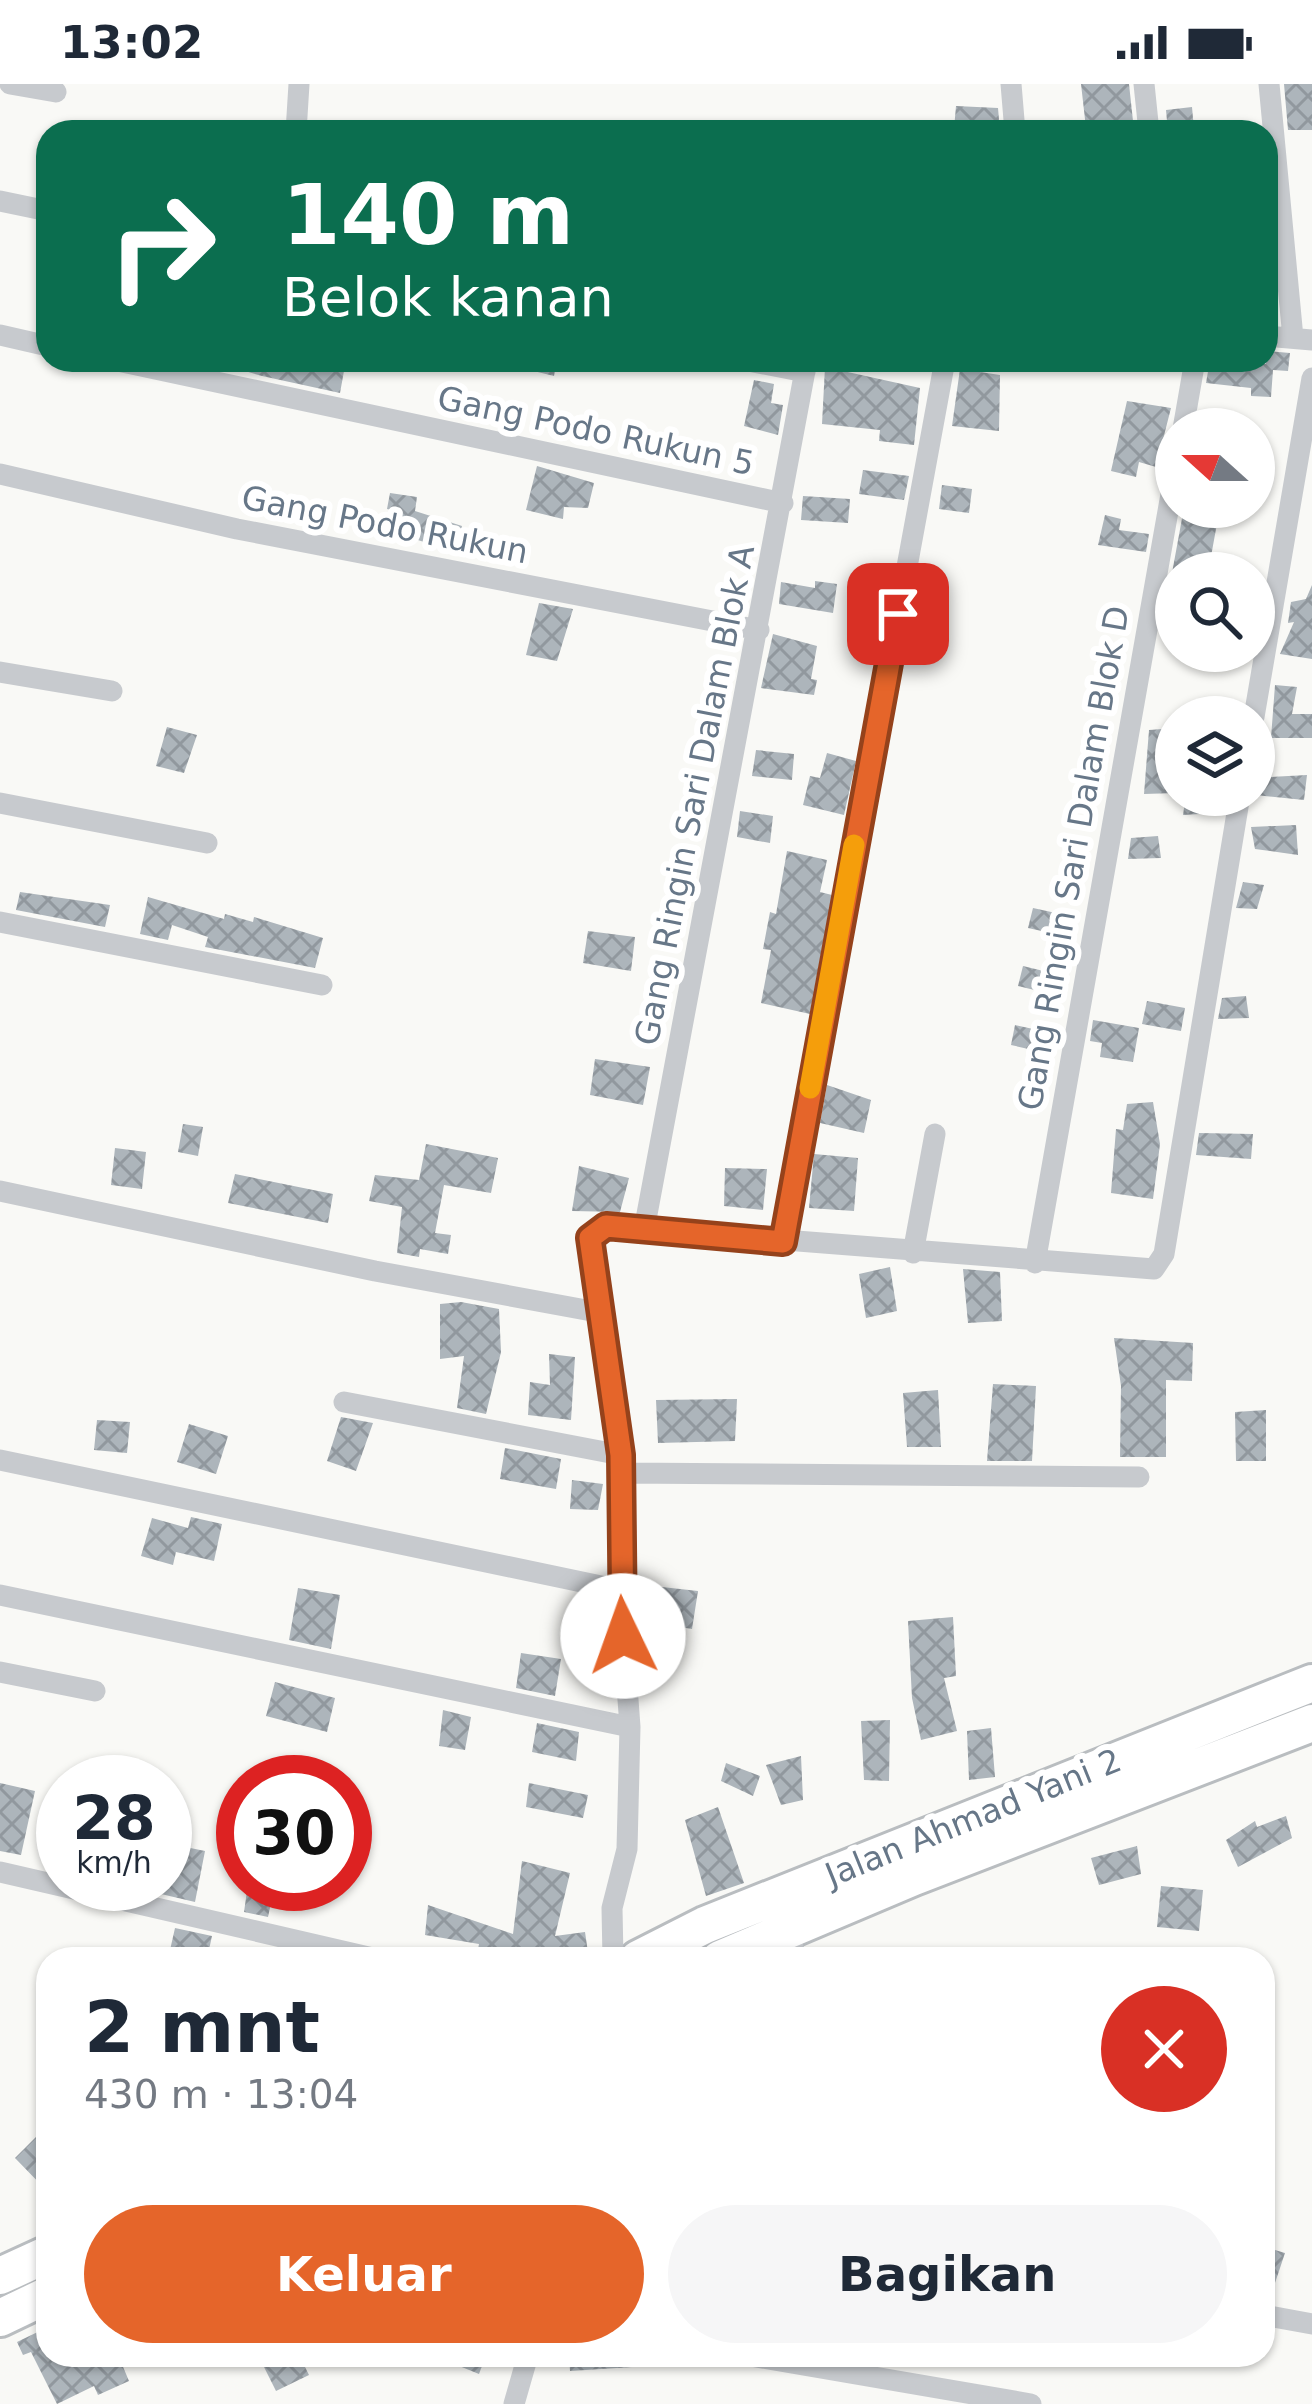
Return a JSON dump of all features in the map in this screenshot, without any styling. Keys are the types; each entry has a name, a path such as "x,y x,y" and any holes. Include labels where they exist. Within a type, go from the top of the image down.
{"highway":[{"name":"Jalan Ahmad Yani 2","path":"662,1947 705,1925 1312,1683"},
{"name":"Jalan Ahmad Yani 2","path":"792,1945 1312,1723"},
{"path":"0,2276 36,2260"},
{"path":"0,2318 36,2301"}],"street":[{"path":"10,84 56,92"},
{"path":"297,120 299,84"},
{"path":"1011,84 1015,120"},
{"path":"1144,84 1148,120"},
{"path":"1269,84 1274,120"},
{"path":"1278,152 1303,339"},
{"path":"0,201 36,208"},
{"path":"0,335 36,343"},
{"name":"Gang Podo Rukun 5","path":"169,372 783,503"},
{"name":"Gang Ringin Sari Dalam Blok A","path":"644,1230 805,372"},
{"path":"783,1242 943,372"},
{"path":"1187,408 1193,372"},
{"path":"1258,696 1312,378"},
{"name":"Gang Podo Rukun","path":"0,474 237,530 759,630"},
{"name":"Gang Ringin Sari Dalam Blok D","path":"1035,1263 1165,528"},
{"path":"0,672 112,691"},
{"path":"0,803 207,843"},
{"path":"614,1947 612,1908 627,1849 625,1726 615,1459 591,1235 606,1226 1154,1269 1164,1254 1237,816"},
{"path":"0,922 322,985"},
{"path":"913,1253 934,1134"},
{"path":"0,1190 597,1312"},
{"path":"344,1402 615,1459 1139,1477"},
{"path":"0,1460 620,1590"},
{"path":"0,1595 625,1726"},
{"path":"0,1672 95,1691"},
{"path":"0,1872 325,1947"},
{"path":"1275,2317 1312,2324"},
{"path":"514,2404 524,2367"},
{"path":"815,2367 1031,2404"}],"building":[{"path":"1081,84 1129,84 1133,120 1085,120"},
{"path":"1284,84 1312,84 1312,130 1288,130"},
{"path":"956,106 998,108 999,120 955,120"},
{"path":"1192,107 1193,120 1167,120 1166,110"},
{"path":"1278,352 1290,353 1288,371 1278,370"},
{"path":"248,372 344,372 340,393"},
{"path":"825,372 848,372 920,388 914,445 879,441 880,430 822,424"},
{"path":"960,372 1000,375 999,431 952,426"},
{"path":"1208,372 1273,372 1271,397 1251,396 1251,388 1206,383"},
{"path":"754,380 774,384 771,403 783,405 778,435 744,426"},
{"path":"1127,401 1171,408 1155,408 1155,467 1139,462 1136,477 1111,471"},
{"path":"537,466 594,483 588,508 564,507 563,519 526,510"},
{"path":"863,470 909,476 904,500 859,494"},
{"path":"942,485 972,489 969,513 939,509"},
{"path":"390,493 417,497 415,511 462,526 455,552 393,532 397,511 387,509"},
{"path":"803,496 850,499 848,523 801,520"},
{"path":"1105,515 1121,519 1119,530 1149,534 1146,552 1098,545"},
{"path":"1180,528 1216,528 1212,552 1176,552"},
{"path":"815,581 837,584 833,613 779,604 781,582 815,588"},
{"path":"1312,585 1312,659 1280,654 1294,622 1288,623 1291,602 1306,599"},
{"path":"539,603 573,609 557,661 526,655"},
{"path":"773,634 817,646 811,679 817,680 814,695 761,688"},
{"path":"1275,685 1297,687 1292,714 1312,714 1312,738 1275,738"},
{"path":"167,727 197,735 184,773 156,766"},
{"path":"1149,730 1155,730 1155,794 1144,794"},
{"path":"756,750 794,754 792,780 752,776"},
{"path":"827,753 856,761 844,815 803,805 810,776 820,778"},
{"path":"1307,775 1304,800 1275,797 1275,777"},
{"path":"740,811 773,816 770,843 737,837"},
{"path":"1296,825 1298,855 1255,849 1251,827"},
{"path":"1158,836 1161,858 1128,859 1131,838"},
{"path":"787,851 827,860 820,892 832,895 810,1014 761,1003 771,950 763,949 770,912 776,914"},
{"path":"1243,882 1264,885 1257,909 1236,908"},
{"path":"20,892 110,905 105,927 16,910"},
{"path":"148,897 224,919 225,914 253,922 254,917 323,938 315,968 205,947 208,937 172,925 168,940 140,934"},
{"path":"1033,908 1074,917 1069,937 1028,928"},
{"path":"588,931 635,937 631,971 583,963"},
{"path":"1023,966 1064,976 1059,996 1018,986"},
{"path":"1246,996 1249,1018 1218,1019 1222,998"},
{"path":"1147,1001 1185,1008 1181,1031 1142,1024"},
{"path":"1093,1020 1139,1028 1133,1062 1100,1057 1102,1043 1090,1041"},
{"path":"1015,1025 1056,1034 1051,1054 1011,1045"},
{"path":"595,1059 650,1067 643,1105 590,1095"},
{"path":"827,1085 871,1100 864,1133 820,1123"},
{"path":"1153,1102 1160,1144 1153,1199 1111,1193 1116,1129 1123,1130 1127,1104"},
{"path":"183,1124 203,1127 198,1156 178,1152"},
{"path":"1199,1133 1253,1134 1251,1159 1196,1155"},
{"path":"426,1144 498,1158 491,1193 444,1185 435,1233 451,1235 448,1254 420,1249 419,1257 397,1253 402,1207 369,1201 375,1175 419,1180"},
{"path":"115,1148 146,1152 142,1189 111,1185"},
{"path":"814,1154 858,1158 854,1211 809,1208"},
{"path":"579,1166 629,1178 620,1212 572,1211"},
{"path":"725,1168 767,1169 763,1210 724,1206"},
{"path":"235,1174 333,1194 328,1223 228,1203"},
{"path":"890,1267 897,1311 866,1318 859,1274"},
{"path":"963,1269 1000,1272 1002,1321 968,1323"},
{"path":"461,1302 499,1309 501,1352 486,1414 457,1408 464,1356 440,1359 440,1304"},
{"path":"1114,1338 1193,1343 1192,1381 1166,1380 1166,1457 1120,1457 1121,1386"},
{"path":"549,1354 575,1357 571,1420 528,1415 530,1382 550,1385"},
{"path":"993,1384 1036,1386 1032,1461 987,1461"},
{"path":"938,1390 941,1447 907,1447 903,1393"},
{"path":"737,1399 735,1441 658,1443 656,1400"},
{"path":"1266,1410 1266,1461 1236,1461 1235,1412"},
{"path":"341,1417 373,1423 356,1471 327,1461"},
{"path":"97,1420 130,1422 127,1453 94,1450"},
{"path":"189,1424 228,1436 216,1474 177,1462"},
{"path":"505,1448 561,1459 556,1489 500,1479"},
{"path":"572,1480 603,1484 598,1510 570,1509"},
{"path":"191,1517 222,1524 214,1561 176,1552 173,1565 141,1556 152,1518 188,1528"},
{"path":"653,1586 698,1591 692,1629 650,1622"},
{"path":"298,1588 340,1595 331,1649 289,1640"},
{"path":"953,1617 956,1676 944,1678 957,1731 921,1740 912,1698 908,1621"},
{"path":"521,1653 561,1659 555,1696 516,1688"},
{"path":"275,1682 335,1698 327,1732 266,1716"},
{"path":"443,1710 471,1717 465,1750 439,1746"},
{"path":"890,1720 889,1781 864,1780 861,1721"},
{"path":"537,1723 579,1732 576,1761 532,1752"},
{"path":"991,1728 995,1777 969,1780 967,1731"},
{"path":"801,1756 803,1800 781,1805 766,1765"},
{"path":"726,1763 760,1776 753,1796 721,1781"},
{"path":"0,1783 35,1791 21,1855 0,1851"},
{"path":"529,1783 588,1795 583,1818 526,1807"},
{"path":"718,1807 744,1883 706,1896 685,1820"},
{"path":"1286,1816 1292,1838 1238,1867 1226,1840 1255,1821 1257,1827"},
{"path":"1137,1846 1141,1874 1099,1885 1091,1858"},
{"path":"192,1848 205,1851 192,1901"},
{"path":"522,1861 570,1873 555,1936 585,1932 587,1947 478,1947 425,1935 428,1905 513,1934"},
{"path":"1161,1886 1203,1890 1199,1931 1157,1927"},
{"path":"175,1928 212,1936 210,1947 171,1947"},
{"path":"36,2137 36,2180 15,2158"},
{"path":"1275,2250 1285,2253 1275,2283"},
{"path":"36,2333 36,2362 31,2352 23,2355 17,2342"},
{"path":"38,2367 123,2367 129,2381 98,2395 94,2386 57,2404"},
{"path":"264,2367 305,2367 309,2375 276,2391"},
{"path":"570,2367 632,2367 570,2371"}],"slow traffic":[{"path":"810,1088 854,845"}],"route":[{"path":"623,1636 621,1455 590,1238 606,1226 783,1242 898,614"}]}
